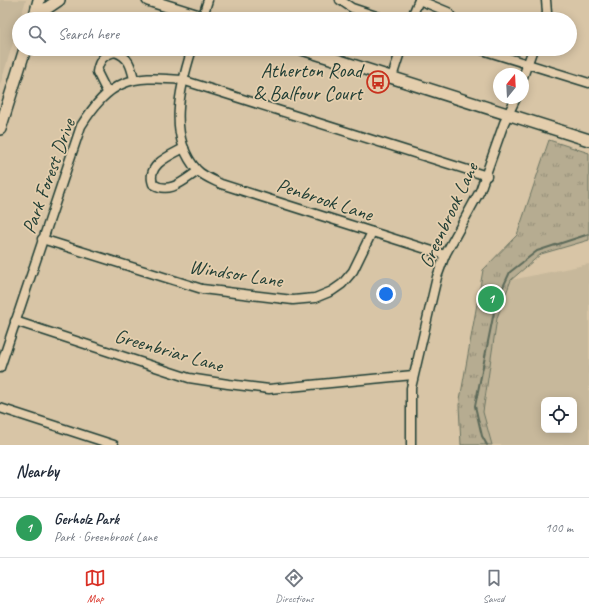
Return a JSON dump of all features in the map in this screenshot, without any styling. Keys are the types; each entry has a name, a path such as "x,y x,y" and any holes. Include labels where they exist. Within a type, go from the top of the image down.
{"street":[{"path":"36,12 39,0"},
{"path":"42,12 59,0"},
{"path":"148,0 185,12"},
{"path":"205,12 208,0"},
{"path":"340,0 352,8 364,12"},
{"path":"414,12 419,0 448,12"},
{"path":"546,0 548,12"},
{"path":"0,129 23,56"},
{"path":"104,56 100,61 97,72 107,92"},
{"path":"123,56 130,62 134,79"},
{"name":"Penbrook Lane","path":"190,56 182,80 179,133 184,148 198,171 221,184 445,255"},
{"path":"324,56 589,140"},
{"path":"392,77 399,56"},
{"path":"501,56 589,83"},
{"path":"526,68 530,56"},
{"name":"Park Forest Drive","path":"0,368 81,126 92,109 107,92 134,79 154,78 182,80 487,176"},
{"name":"Greenbrook Lane","path":"411,445 411,388 413,375 437,277 445,255 487,176 504,123 513,104"},
{"path":"184,148 156,166 152,172 153,184 162,188 174,187 198,171"},
{"name":"Windsor Lane","path":"42,239 202,289 294,300 315,298 332,291 342,284 353,272 372,232"},
{"name":"Greenbriar Lane","path":"15,321 189,378 228,384 269,389 413,375"},
{"path":"0,408 114,445"}],"shaded area":[{"path":"0,0 26,0 22,12 12,12 12,46 0,85"},
{"path":"589,264 589,445 492,445 483,412 497,318 511,280"}],"green space":[{"path":"549,140 589,153 589,240 541,254 511,280 497,318 483,412 492,445 461,445 459,405 483,270 517,235"}],"waterway":[{"path":"487,445 482,436 475,406 496,302 510,272 537,251 589,234"}],"place":[{"name":"Atherton Road & Balfour Court","path":"378,82"},
{"name":"Gerholz Park","path":"491,299"}]}
